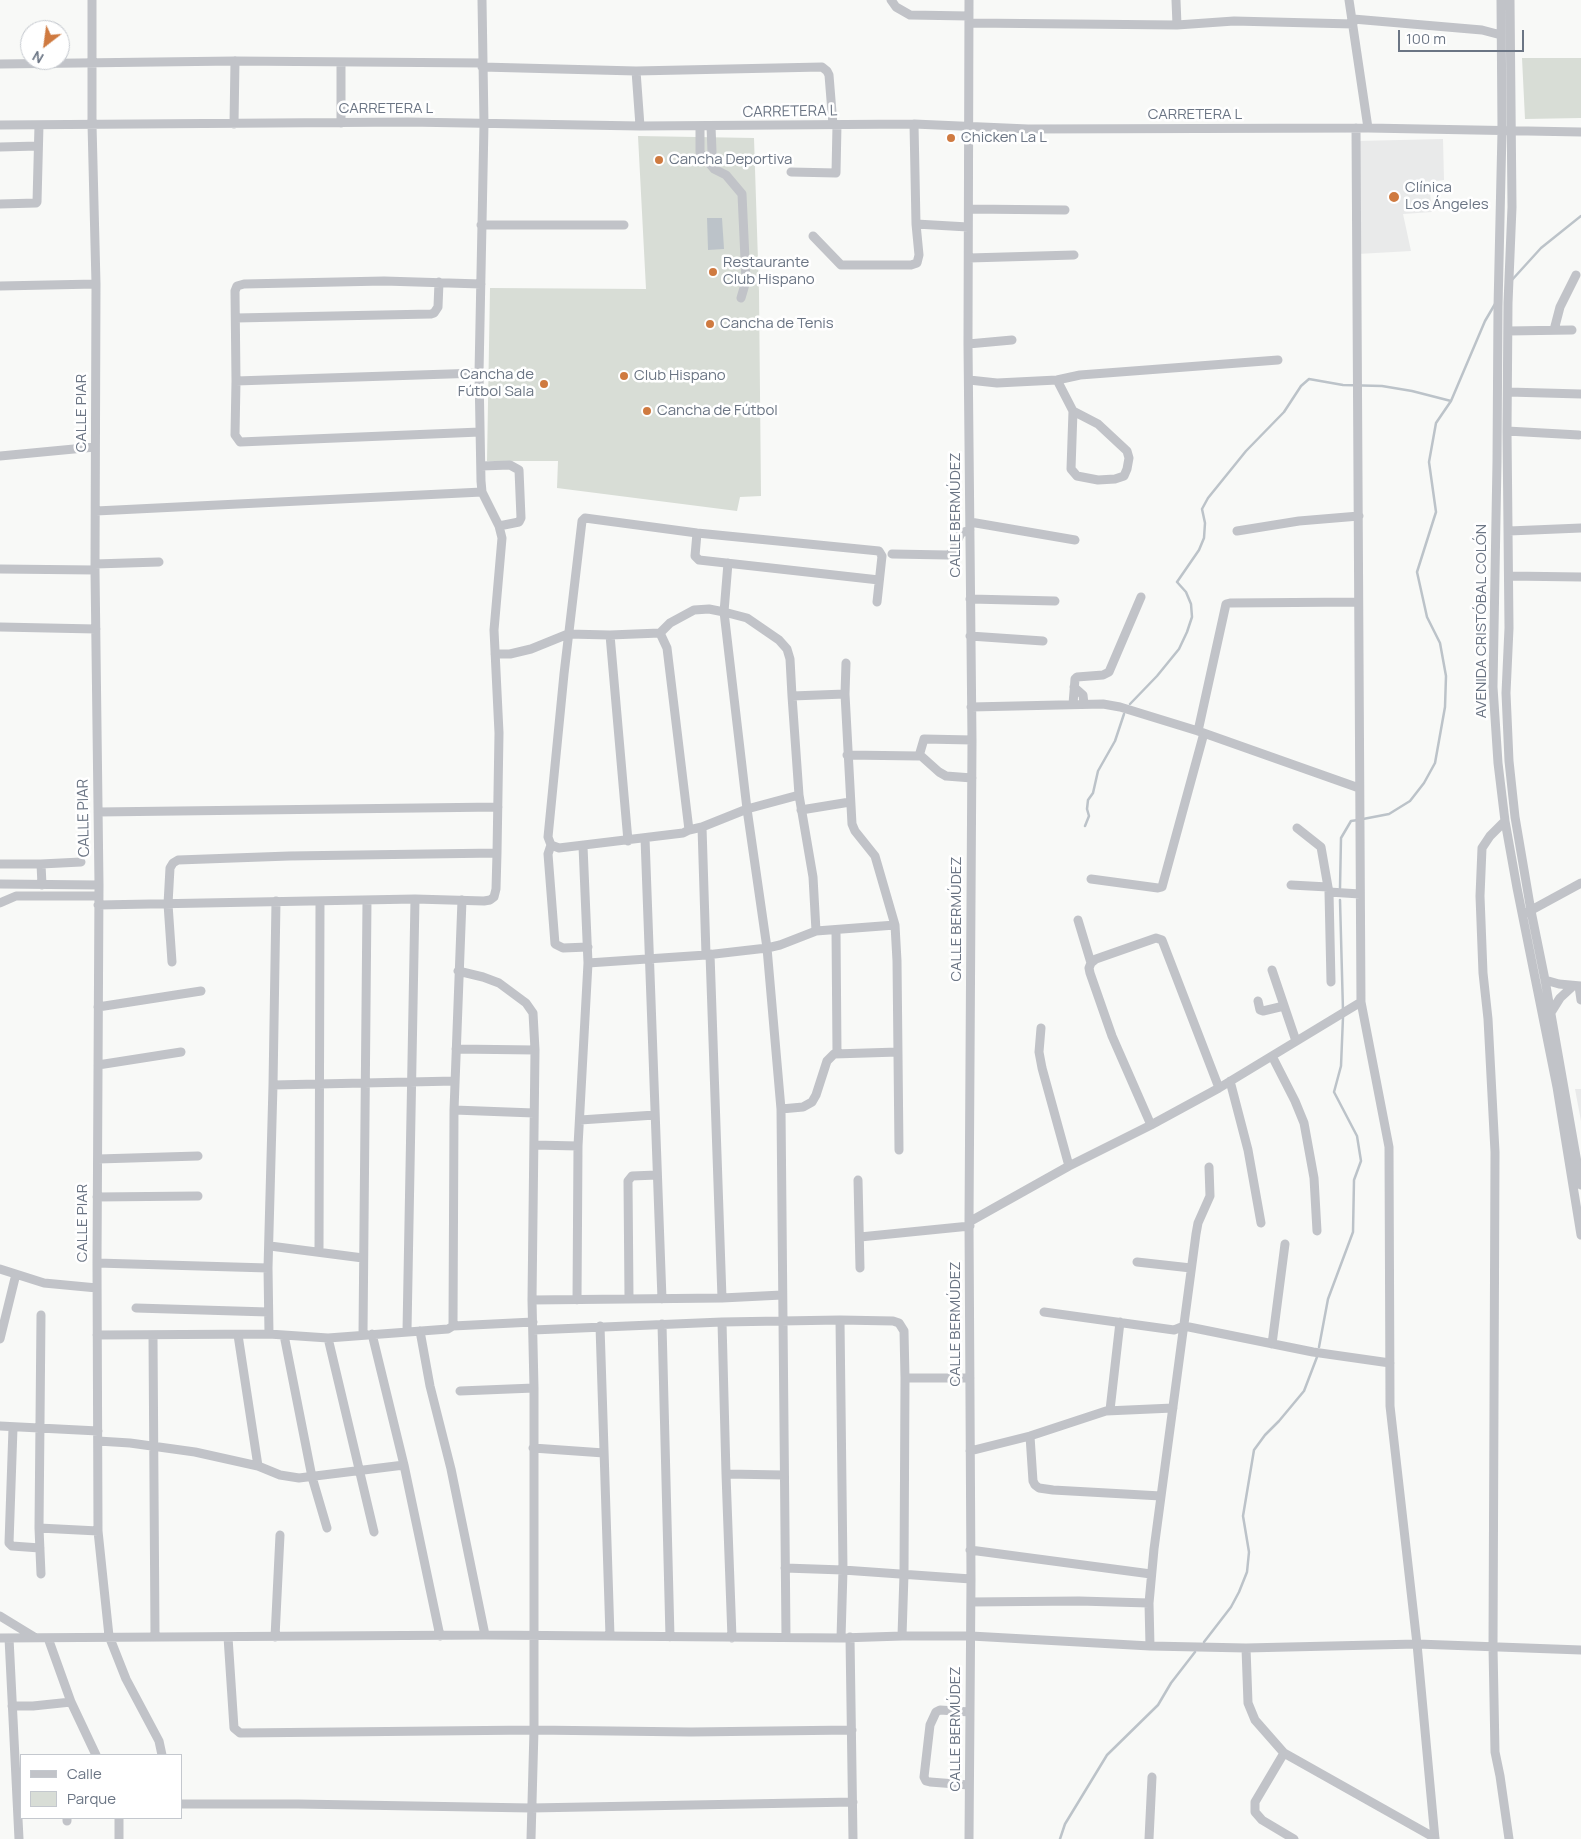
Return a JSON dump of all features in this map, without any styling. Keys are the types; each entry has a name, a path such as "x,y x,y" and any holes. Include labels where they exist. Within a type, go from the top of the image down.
{"street":[{"name":"CALLE PIAR","path":"92,0 92,124 96,284 95,567 99,885 97,1198 98,1531 109,1636 126,1679 159,1741 162,1754"},
{"path":"0,903 16,896 168,904 414,899 484,901 494,897 496,889 500,733 494,630 502,538 499,526 482,492 481,466 479,373 484,124 482,0"},
{"path":"891,0 896,8 910,15 970,19 1177,25 1234,21 1353,22 1482,30 1501,35"},
{"name":"CALLE BERMÚDEZ","path":"969,0 968,344 972,740 969,1224 971,1578 969,1839"},
{"path":"1176,0 1177,25"},
{"path":"1349,0 1368,128"},
{"name":"AVENIDA CRISTÓBAL COLÓN","path":"1501,0 1501,35 1512,207 1508,303 1507,430 1510,628 1506,693 1509,761 1526,913 1545,980 1581,1185"},
{"name":"AVENIDA CRISTÓBAL COLÓN","path":"1510,0 1507,131 1499,250 1498,462 1493,687 1498,762 1505,821 1526,913 1581,1235"},
{"path":"234,124 235,61"},
{"path":"0,64 235,61 482,65 636,71 822,68 829,75 835,125 836,173 791,172"},
{"path":"341,62 341,123"},
{"path":"636,71 640,126"},
{"name":"CARRETERA L","path":"0,125 341,123 711,126 914,124 1028,129 1368,128 1581,132"},
{"path":"813,236 841,265 911,265 917,263 914,124"},
{"path":"0,204 37,202 39,125"},
{"path":"700,126 700,152 714,169 726,175 742,194 746,281 741,298"},
{"path":"707,161 712,152 711,126"},
{"path":"1356,128 1361,1002 1389,1147 1390,1406 1417,1644 1435,1839"},
{"path":"0,146 38,146"},
{"path":"968,209 1065,210"},
{"path":"916,224 968,227"},
{"path":"481,226 624,225"},
{"path":"969,258 1074,255"},
{"path":"1554,330 1560,307 1576,275"},
{"path":"480,432 243,443 235,435 235,291 238,285 384,281 481,284"},
{"path":"236,318 431,314 438,307 439,282"},
{"path":"0,286 96,284"},
{"path":"1508,331 1572,330"},
{"path":"968,344 1012,340"},
{"path":"969,380 997,383 1058,380 1080,375 1278,360"},
{"path":"236,381 479,373"},
{"path":"1058,380 1074,411 1070,464 1074,473 1082,477 1098,480 1115,480 1124,476 1129,458 1127,451 1098,424 1074,411"},
{"path":"1508,392 1581,394"},
{"path":"1507,430 1579,435"},
{"path":"0,456 95,447"},
{"path":"481,466 510,465 519,470 521,518 519,522 499,526"},
{"path":"96,511 482,492"},
{"path":"1237,531 1298,520 1359,516"},
{"path":"588,947 563,948 555,944 548,854 551,845 548,837 568,634 583,519 697,534 879,551 882,556 877,602"},
{"path":"892,554 948,554 952,552 960,533 970,526 1075,540"},
{"path":"1509,531 1581,528"},
{"path":"697,534 695,556 697,559 879,580"},
{"path":"0,569 95,567 159,562"},
{"path":"728,563 724,612 747,809 768,948 781,1109 786,1637"},
{"path":"1509,576 1581,577"},
{"path":"1073,704 1074,681 1077,677 1103,675 1109,672 1141,597"},
{"path":"970,599 1055,601"},
{"path":"1091,879 1162,887 1201,732 1226,604 1358,602"},
{"path":"495,654 510,654 531,649 558,640 568,634 610,636 660,633 670,623 694,610 709,609 747,618 779,640 787,649 790,659 799,795 812,877 816,931"},
{"path":"0,628 96,629"},
{"path":"660,633 667,648 689,830"},
{"path":"610,636 628,841"},
{"path":"970,636 1043,641"},
{"path":"846,663 847,755 852,824 855,831 875,856 895,924 899,1150"},
{"path":"1074,687 1083,695 1084,704"},
{"path":"792,696 846,694"},
{"path":"971,706 1103,704 1120,707 1201,732 1327,775 1359,788"},
{"path":"920,755 924,739 972,740"},
{"path":"847,755 920,755 946,776 972,778"},
{"path":"551,845 559,848 583,846 683,833 747,809 799,795"},
{"path":"801,810 850,802"},
{"path":"98,812 498,807"},
{"path":"1505,821 1490,836 1482,848 1480,896 1483,973 1488,1019 1495,1152 1493,1647 1495,1752 1509,1839"},
{"path":"702,827 722,1298"},
{"path":"1296,828 1321,848 1328,890 1331,982"},
{"path":"644,838 662,1298"},
{"path":"576,1300 578,1146 588,963 583,846"},
{"path":"172,962 168,904 170,868 173,863 181,859 497,853"},
{"path":"0,864 82,862"},
{"path":"41,864 42,884"},
{"path":"1526,913 1581,883"},
{"path":"0,884 99,885"},
{"path":"1291,885 1360,894"},
{"path":"407,1331 414,899"},
{"path":"367,900 363,1258 368,1335 404,1465 440,1636"},
{"path":"453,1326 454,1110 462,900"},
{"path":"269,1334 268,1268 270,1246 276,901"},
{"path":"318,1252 320,901"},
{"path":"1078,920 1091,963"},
{"path":"588,963 768,948 816,931 895,924"},
{"path":"836,930 837,1053"},
{"path":"1151,1125 1112,1036 1090,973 1091,963 1096,959 1156,938 1162,940 1218,1088"},
{"path":"1272,970 1296,1041"},
{"path":"458,971 483,976 500,983 526,1003 533,1013 535,1050 532,1300 534,1388 534,1730 530,1839"},
{"path":"1545,980 1578,986"},
{"path":"1578,986 1581,1000"},
{"path":"1550,1014 1560,998 1578,986"},
{"path":"98,1007 201,992"},
{"path":"1258,1001 1262,1011 1284,1006"},
{"path":"860,1237 969,1224 1069,1166 1151,1125 1218,1088 1361,1002"},
{"path":"1041,1028 1039,1052 1042,1068 1069,1166"},
{"path":"456,1049 535,1050"},
{"path":"98,1065 181,1052"},
{"path":"781,1109 803,1108 812,1102 827,1061 837,1053 898,1052"},
{"path":"1272,1056 1304,1123 1314,1178 1317,1231"},
{"path":"273,1085 455,1081"},
{"path":"1230,1081 1248,1150 1261,1223"},
{"path":"454,1110 534,1113"},
{"path":"580,1120 655,1115"},
{"path":"534,1145 578,1146"},
{"path":"98,1160 198,1156"},
{"path":"1150,1646 1149,1604 1151,1574 1198,1223 1210,1196 1209,1168"},
{"path":"629,1298 628,1181 632,1176 656,1175"},
{"path":"858,1180 860,1268"},
{"path":"97,1198 198,1196"},
{"path":"1272,1344 1285,1244"},
{"path":"270,1246 363,1258"},
{"path":"1137,1262 1191,1268"},
{"path":"97,1263 268,1268"},
{"path":"0,1268 44,1283 97,1288"},
{"path":"0,1339 16,1274"},
{"path":"532,1300 722,1298 782,1295"},
{"path":"136,1308 268,1312"},
{"path":"1044,1312 1174,1330 1184,1326 1313,1352 1390,1363"},
{"path":"41,1315 39,1528 41,1574"},
{"path":"97,1335 269,1334 328,1338 448,1328 453,1326 600,1326 840,1320 893,1321 899,1323 904,1331 905,1378 902,1636"},
{"path":"840,1320 843,1570 852,1730 853,1839"},
{"path":"722,1322 732,1638"},
{"path":"1110,1410 1120,1322"},
{"path":"662,1324 670,1637"},
{"path":"600,1326 610,1636"},
{"path":"420,1330 430,1386 451,1469 485,1634"},
{"path":"238,1335 258,1466"},
{"path":"284,1335 312,1477 327,1528"},
{"path":"153,1336 155,1636"},
{"path":"328,1338 374,1532"},
{"path":"905,1378 970,1378"},
{"path":"460,1391 534,1388"},
{"path":"970,1451 1030,1436 1110,1410 1173,1408"},
{"path":"0,1426 98,1431"},
{"path":"13,1428 9,1543 12,1546 40,1548"},
{"path":"1030,1436 1033,1480 1039,1488 1161,1496"},
{"path":"98,1441 195,1452 258,1466 280,1475 299,1478 404,1465"},
{"path":"534,1448 604,1454"},
{"path":"726,1474 784,1475"},
{"path":"39,1528 98,1531"},
{"path":"275,1637 280,1535"},
{"path":"970,1550 1151,1574"},
{"path":"785,1568 971,1578"},
{"path":"971,1602 1079,1601 1149,1604"},
{"path":"0,1616 36,1638"},
{"path":"19,1839 12,1706 4,1638 109,1636 440,1636 485,1634 732,1638 971,1636 1150,1646 1246,1648 1417,1644 1581,1650"},
{"path":"228,1637 234,1728 240,1733 534,1730 681,1732 852,1730"},
{"path":"48,1638 71,1702 96,1754"},
{"path":"1246,1648 1248,1703 1255,1720 1284,1753 1435,1839"},
{"path":"12,1706 71,1702"},
{"path":"969,1785 930,1782 926,1781 924,1777 930,1726 936,1712 940,1710 970,1712"},
{"path":"1284,1753 1255,1802 1255,1812 1262,1820 1294,1839"},
{"path":"1149,1839 1152,1777"},
{"path":"182,1804 531,1808 852,1802"},
{"path":"119,1819 119,1839"}],"shaded area":[{"name":"Clínica Los Ángeles","path":"1443,139 1444,180 1429,182 1432,212 1403,214 1411,251 1358,254 1357,141"},
{"path":"707,218 722,218 724,249 708,250"},
{"path":"1575,1089 1581,1089 1581,1121"}],"green space":[{"path":"1522,58 1581,58 1581,118 1525,119"},
{"name":"Club Hispano","path":"638,136 754,138 759,292 761,496 740,497 737,511 557,488 558,461 487,461 490,288 646,289"}],"waterway":[{"path":"1511,281 1541,248 1581,216"},
{"path":"1363,819 1389,814 1410,801 1424,783 1435,763 1445,707 1446,676 1440,643 1427,617 1417,572 1436,512 1429,462 1436,423 1451,401 1485,321 1495,304"},
{"path":"1130,704 1157,676 1179,649 1187,632 1192,617 1191,604 1186,592 1177,582 1199,550 1204,538 1205,523 1202,509 1208,498 1246,451 1284,412 1301,386 1309,379 1343,385 1382,386 1451,401"},
{"path":"1085,826 1089,816 1087,809 1088,800 1093,793 1098,771 1115,741 1124,714"},
{"path":"1340,888 1341,838 1351,821 1358,820"},
{"path":"1340,900 1343,1011"},
{"path":"1319,1347 1328,1299 1353,1232 1354,1180 1361,1161 1357,1136 1334,1092 1341,1066 1343,1017"},
{"path":"1204,1642 1231,1607 1247,1572 1249,1552 1243,1516 1254,1450 1304,1391 1317,1357"},
{"path":"1060,1839 1065,1824 1107,1755 1158,1705 1171,1683 1195,1652"}],"place":[{"name":"Chicken La L","path":"951,138"},
{"name":"Cancha Deportiva","path":"659,160"},
{"name":"Clínica Los Ángeles","path":"1394,197"},
{"name":"Restaurante Club Hispano","path":"713,272"},
{"name":"Cancha de Tenis","path":"710,324"},
{"name":"Club Hispano","path":"624,376"},
{"name":"Cancha de Fútbol Sala","path":"544,384"},
{"name":"Cancha de Fútbol","path":"647,411"}]}
